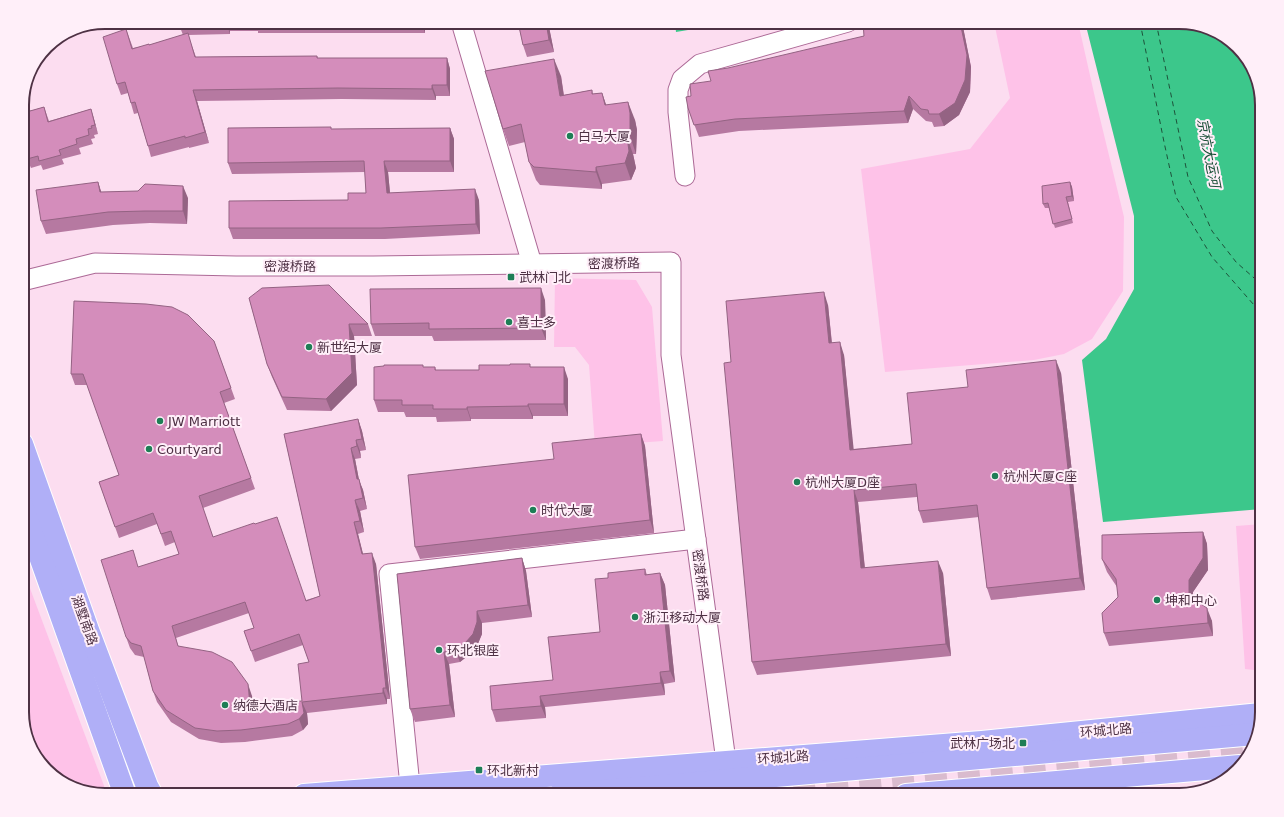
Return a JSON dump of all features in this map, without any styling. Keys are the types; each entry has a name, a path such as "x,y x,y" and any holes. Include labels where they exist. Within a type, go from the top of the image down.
{"main road":[{"name":"湖墅南路","path":"29,464 91,637 148,788"},
{"name":"湖墅南路","path":"29,526 123,788"},
{"name":"环城北路","path":"386,788 410,786 723,779 982,742 1255,715"},
{"name":"环城北路","path":"631,788 1251,734"},
{"path":"987,788 1231,767"}],"street":[{"path":"463,29 532,264"},
{"path":"685,176 678,97 678,90 682,79 700,64 823,29"},
{"name":"密渡桥路","path":"29,279 95,263 258,266 373,266 671,262 671,355 696,539 723,779"},
{"path":"410,786 389,574 696,539"}],"shaded area":[{"path":"995,29 1080,29 1124,217 1123,291 1092,339 1064,354 1034,360 885,372 861,169 970,149 1010,98"},
{"path":"555,278 636,280 652,307 663,441 595,446 589,365 575,347 554,347"},
{"path":"1255,525 1255,670 1245,669 1236,526"},
{"path":"29,586 105,788 90,787 71,780 63,775 48,762 39,750 33,736 29,717"}],"water":[{"path":"676,29 689,29 688,30 676,32"},
{"name":"京杭大运河","path":"1087,29 1179,29 1194,30 1213,37 1236,55 1247,71 1254,90 1255,510 1103,522 1082,360 1106,339 1134,289 1134,216"}],"building":[{"path":"126,29 132,49 188,33 195,57 317,56 317,58 447,58 447,85 432,85 432,89 338,88 193,90 205,132 148,146 135,102 131,103 125,82 117,84 103,37"},
{"path":"520,29 547,29 549,40 523,45"},
{"path":"864,29 961,29 967,55 965,80 955,103 939,114 929,114 928,110 921,109 909,96 904,111 735,119 694,125 686,97 691,96 690,84 711,81 708,71 728,68 864,36"},
{"name":"白马大厦","path":"554,59 560,96 592,90 592,94 602,93 605,105 628,102 630,113 630,136 627,137 629,151 625,163 596,167 596,172 534,167 529,162 521,124 503,129 485,71"},
{"path":"44,107 48,122 91,109 95,125 88,129 89,135 76,139 77,144 59,150 61,155 39,161 38,156 29,158 29,109 30,111"},
{"path":"331,127 331,129 450,128 450,161 384,161 387,193 475,189 476,224 381,228 229,228 229,201 348,200 348,193 366,193 364,161 228,163 228,128"},
{"path":"98,182 100,192 138,191 145,184 183,186 183,211 108,212 41,221 36,190"},
{"path":"1070,182 1072,196 1066,197 1072,219 1053,224 1048,203 1043,204 1042,186"},
{"name":"新世纪大厦","path":"329,285 368,324 349,324 352,373 326,399 282,397 267,364 249,298 262,288"},
{"path":"541,288 541,328 429,329 429,323 371,324 370,289"},
{"path":"824,292 829,343 840,342 850,450 912,444 907,393 968,387 966,370 1056,360 1080,578 987,588 977,505 919,511 916,484 854,490 861,568 938,561 946,644 752,662 724,363 731,362 726,301"},
{"path":"74,301 146,304 172,307 188,315 214,341 231,388 220,392 251,478 199,496 213,537 277,517 306,601 320,596 284,434 358,419 362,439 356,440 357,446 351,448 357,479 359,479 363,498 355,500 360,521 354,522 362,554 372,553 386,688 383,688 383,693 302,702 304,713 299,719 288,724 241,730 217,731 195,728 166,710 153,691 141,646 131,643 126,637 101,560 133,550 138,567 179,554 171,531 161,534 153,513 115,527 99,482 119,475 83,374 71,374","holes":["245,602 254,628 244,631 251,651 299,634 309,662 298,664 302,701 250,705 248,684 232,662 212,652 178,646 172,626"]},
{"path":"530,364 530,367 564,367 564,404 528,404 528,406 433,409 433,405 402,405 402,400 374,400 374,367 384,365 423,365 423,367 435,367 435,370 479,370 479,365"},
{"name":"时代大厦","path":"641,434 650,520 415,547 408,475 554,459 552,443"},
{"name":"坤和中心","path":"1203,532 1203,558 1189,580 1189,596 1207,608 1208,623 1104,633 1102,613 1118,597 1116,579 1102,559 1102,535"},
{"name":"环北银座","path":"522,558 528,605 477,611 477,622 473,634 466,642 455,650 444,652 450,705 410,709 397,574"},
{"name":"浙江移动大厦","path":"645,569 645,575 660,573 670,671 660,672 661,683 540,696 541,706 492,710 490,686 553,680 548,637 600,632 595,579 608,578 608,573"}],"ferry route":[{"path":"1141,29 1176,197 1212,257 1255,306"},
{"path":"1157,29 1188,177 1212,231 1236,262 1255,279"}],"tunnel":[{"path":"862,788 1245,749"}],"place":[{"name":"白马大厦","path":"570,136"},
{"name":"武林门北","path":"511,277"},
{"name":"喜士多","path":"509,322"},
{"name":"新世纪大厦","path":"309,347"},
{"name":"JW Marriott","path":"160,421"},
{"name":"Courtyard","path":"149,449"},
{"name":"杭州大厦C座","path":"995,476"},
{"name":"杭州大厦D座","path":"797,482"},
{"name":"时代大厦","path":"533,510"},
{"name":"坤和中心","path":"1157,600"},
{"name":"浙江移动大厦","path":"635,617"},
{"name":"环北银座","path":"439,650"},
{"name":"纳德大酒店","path":"225,705"},
{"name":"武林广场北","path":"1023,743"},
{"name":"环北新村","path":"479,770"}]}
